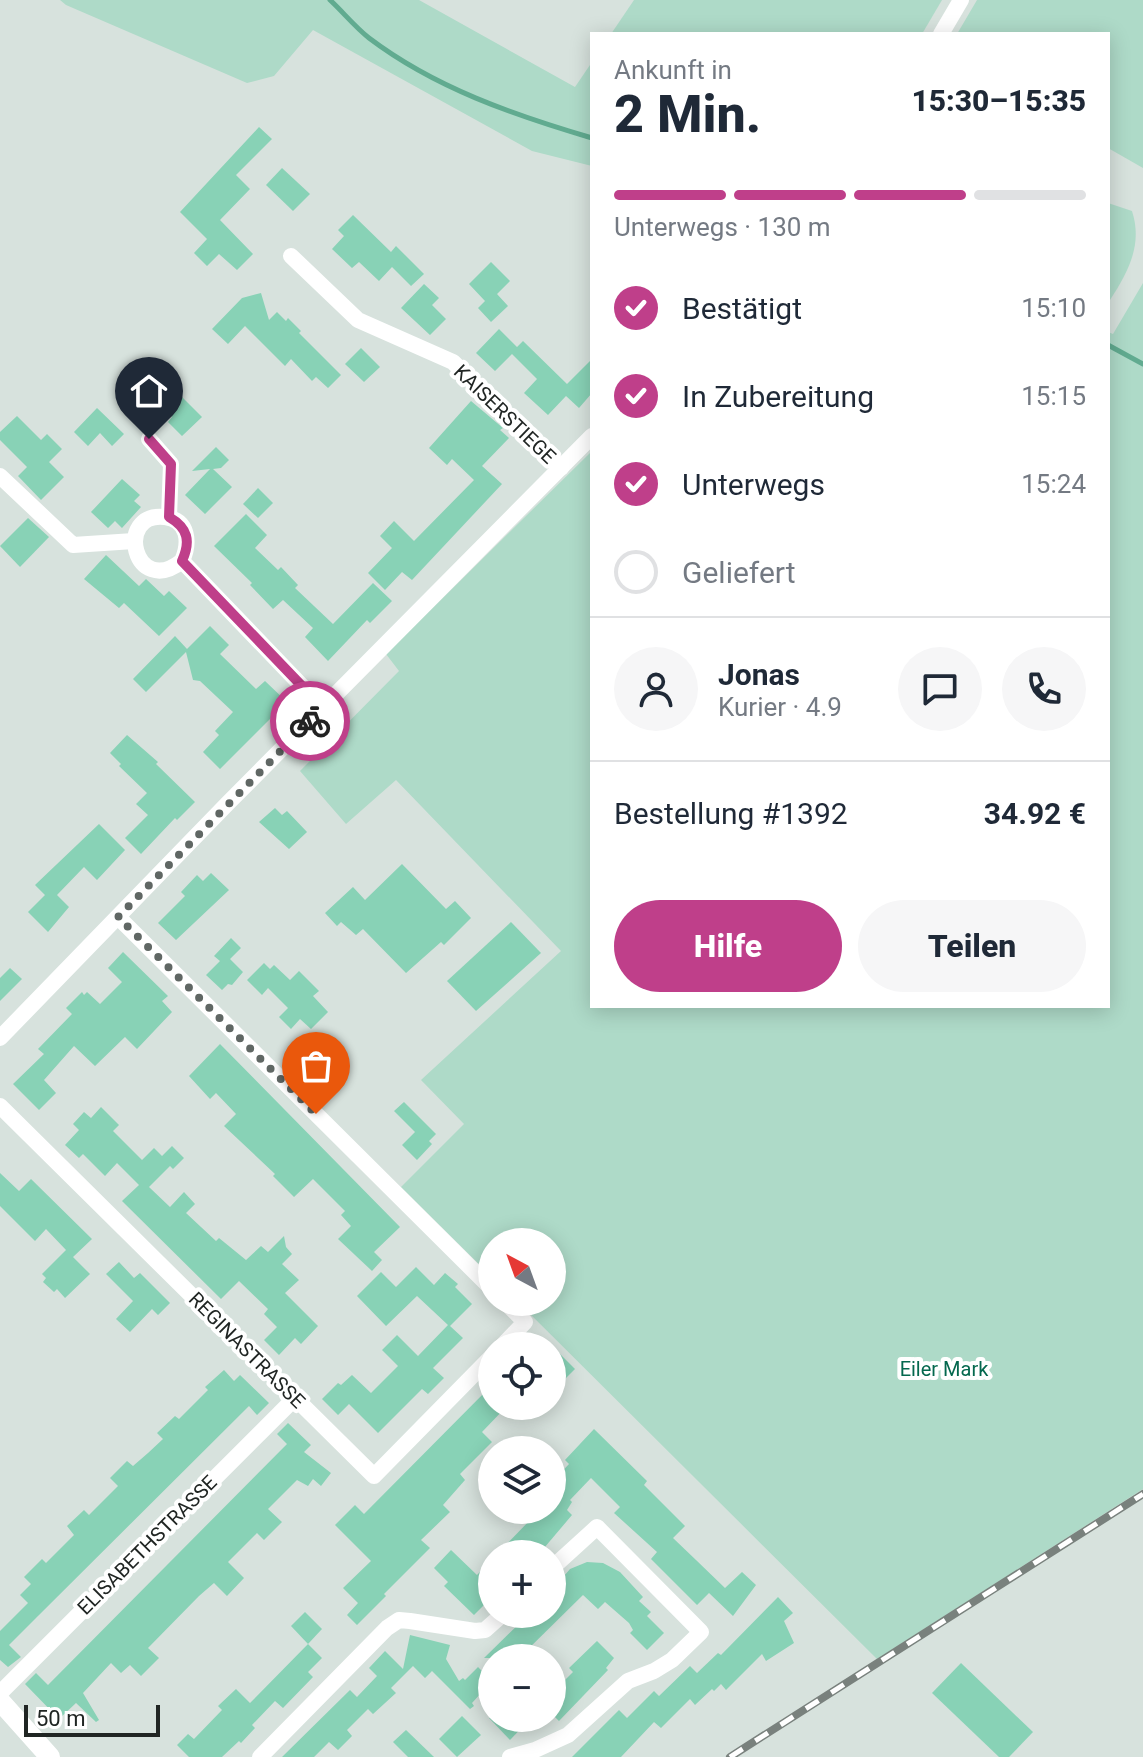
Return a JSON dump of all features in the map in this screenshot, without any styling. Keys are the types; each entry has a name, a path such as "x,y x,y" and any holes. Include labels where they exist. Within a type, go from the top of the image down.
{"street":[{"path":"942,32 961,0"},
{"name":"KAISERSTIEGE","path":"291,256 358,320 453,362 561,468"},
{"name":"KAISERSTIEGE","path":"0,1038 590,438"},
{"path":"149,439 171,464 169,517"},
{"path":"0,476 73,545 134,541"},
{"path":"154,517 169,517 187,533 188,548 182,561 173,568 161,571 148,568 140,561 134,541 143,523 154,517"},
{"path":"182,561 323,708"},
{"path":"118,917 478,1275"},
{"name":"REGINASTRASSE","path":"0,1106 374,1476 478,1370"},
{"path":"515,1332 525,1322 519,1316"},
{"name":"ELISABETHSTRASSE","path":"0,1693 295,1398"},
{"path":"510,1757 568,1735 628,1681 672,1660 701,1632 597,1527 566,1555"},
{"path":"260,1757 387,1628 399,1620 475,1631 487,1628"},
{"path":"0,1701 50,1757"}],"green space":[{"path":"60,0 419,0 575,87 590,65 590,166 532,151 313,30 274,76 247,83"},
{"path":"634,0 942,0 923,32 612,32"},
{"path":"977,0 1143,0 1143,168 1110,149 1110,32 958,32"},
{"path":"1110,204 1132,211 1135,223 1135,247 1123,279 1110,300"},
{"name":"Eiler Mark","path":"1143,283 1143,1489 877,1659 566,1350 566,1332 548,1332 532,1316 566,1316 566,1228 478,1228 478,1263 401,1187 464,1124 421,1080 561,951 396,780 346,824 300,771 399,671 386,654 590,453 590,1008 1110,1008 1110,333 1113,334"}],"building":[{"path":"259,127 272,139 236,175 250,189 220,220 253,254 237,270 219,254 207,266 194,253 207,239 180,212"},
{"path":"282,168 310,194 293,211 266,185"},
{"path":"353,215 391,252 396,246 424,274 411,286 392,267 379,281 359,262 352,268 332,249 344,236 338,230"},
{"path":"491,262 510,281 497,294 508,306 491,322 478,308 485,301 469,284"},
{"path":"424,284 439,298 432,305 446,319 430,335 401,308"},
{"path":"261,293 269,320 277,312 286,321 288,318 341,375 328,388 316,377 312,381 291,359 285,366 245,326 228,344 212,329 242,298"},
{"path":"499,329 517,347 523,341 567,384 590,361 590,395 579,408 566,396 548,415 524,393 537,379 512,354 495,371 476,353"},
{"path":"361,348 380,367 364,382 345,364"},
{"path":"180,395 202,417 182,436 168,422 172,417 166,410"},
{"path":"471,401 503,428 500,430 509,438 482,466 502,484 412,580 402,572 385,590 368,573 392,548 380,536 394,521 414,541 474,480 452,459 447,465 429,448"},
{"path":"97,408 124,434 112,446 100,433 88,446 74,432"},
{"path":"17,416 41,440 47,434 62,449 49,462 64,477 41,500 18,476 27,467 0,440 0,432"},
{"path":"216,447 229,460 221,468 213,469 232,487 205,514 185,495 210,469 192,471"},
{"path":"122,479 140,495 134,501 141,507 122,528 115,521 108,528 91,512"},
{"path":"258,488 273,503 258,518 243,504"},
{"path":"246,514 267,535 255,548 278,570 281,567 298,585 295,588 333,624 373,583 392,601 370,623 367,620 328,661 305,637 313,628 283,600 273,609 250,585 252,583 214,546"},
{"path":"28,518 49,537 20,567 0,546"},
{"path":"106,555 139,586 146,579 164,596 169,591 187,608 159,636 124,603 119,608 84,579"},
{"path":"210,626 229,645 220,654 256,689 265,681 287,702 220,769 203,752 219,735 215,731 233,712 200,681 193,680 186,652 146,692 133,679 175,636 187,649"},
{"path":"127,735 158,762 156,764 195,802 141,854 125,838 148,815 136,804 147,793 110,753"},
{"path":"275,808 282,815 287,811 307,832 289,849 259,822"},
{"path":"99,824 125,850 97,880 84,867 57,895 69,907 48,932 28,912 45,895 35,885"},
{"path":"402,864 446,909 455,901 471,918 444,945 441,942 406,973 363,929 356,935 341,922 337,926 325,913 353,887 365,900"},
{"path":"211,873 229,890 176,940 158,923 185,896 181,892 197,875 203,881"},
{"path":"511,922 541,953 476,1011 447,981"},
{"path":"231,938 241,948 230,959 243,972 232,985 228,984 222,990 206,975 220,961 214,956"},
{"path":"123,952 168,996 162,1001 172,1012 137,1049 125,1037 95,1066 74,1046 44,1080 56,1093 39,1110 13,1084 44,1054 38,1049 72,1014 66,1008 82,992 84,995 87,992 100,1004 122,982 108,968"},
{"path":"264,963 270,969 274,965 290,980 299,971 319,991 313,996 328,1012 311,1029 300,1019 291,1029 279,1017 288,1008 268,988 262,995 247,980"},
{"path":"10,968 22,979 0,1001 0,978"},
{"path":"220,1044 400,1227 374,1252 382,1260 372,1271 338,1239 351,1226 341,1215 345,1211 313,1179 294,1197 273,1176 275,1174 224,1126 236,1114 216,1093 210,1099 189,1076"},
{"path":"404,1102 436,1134 429,1141 432,1144 417,1160 402,1145 415,1132 394,1111"},
{"path":"101,1107 119,1125 113,1131 142,1160 154,1148 162,1156 172,1146 184,1158 173,1169 170,1166 149,1187 170,1207 184,1192 195,1204 186,1213 216,1241 219,1238 246,1260 261,1246 268,1252 284,1236 286,1247 292,1254 282,1264 299,1280 285,1293 318,1326 301,1344 295,1338 279,1355 264,1340 277,1327 264,1314 268,1309 239,1281 221,1299 122,1201 139,1185 117,1163 105,1176 83,1154 79,1158 65,1145 79,1130 73,1124 84,1112 91,1118"},
{"path":"0,1173 19,1191 31,1179 92,1239 73,1257 90,1274 65,1298 57,1289 54,1292 43,1282 46,1278 42,1274 66,1250 46,1229 35,1241 0,1206"},
{"path":"119,1262 134,1278 140,1273 170,1303 158,1315 152,1309 130,1332 116,1319 133,1301 106,1274"},
{"path":"416,1267 434,1285 445,1273 458,1284 455,1287 472,1304 450,1326 463,1338 433,1368 444,1378 428,1394 422,1389 378,1433 349,1404 338,1415 322,1399 338,1383 341,1385 352,1375 371,1393 398,1366 382,1350 397,1335 418,1356 448,1325 417,1296 386,1326 357,1296 381,1272 396,1287"},
{"path":"566,1360 575,1369 566,1378"},
{"path":"224,1370 234,1381 240,1375 269,1403 257,1415 249,1406 9,1645 21,1657 8,1667 0,1660 0,1631 28,1603 20,1595 31,1584 24,1577 42,1559 46,1563 74,1535 67,1526 84,1510 89,1515 118,1486 110,1478 127,1461 133,1466 163,1439 157,1433 175,1416 179,1419 208,1390 205,1387"},
{"path":"478,1399 478,1420 494,1420 482,1432 486,1436 478,1436 478,1456 460,1474 465,1480 443,1505 450,1512 421,1540 430,1548 357,1625 347,1615 358,1603 343,1588 371,1561 335,1525 355,1505 364,1514"},
{"path":"288,1423 311,1445 304,1452 331,1473 321,1486 313,1479 308,1486 297,1480 268,1509 282,1522 264,1540 257,1533 228,1562 244,1578 227,1596 214,1583 199,1596 148,1648 159,1658 141,1676 130,1665 121,1673 111,1663 83,1693 99,1720 96,1722 76,1703 59,1719 25,1684 36,1673 48,1685 287,1444 277,1434"},
{"path":"594,1429 647,1481 644,1485 685,1526 673,1538 725,1588 742,1572 756,1585 733,1616 709,1593 697,1605 651,1559 657,1552 614,1513 620,1507 591,1478 570,1500 572,1502 567,1510 572,1515 566,1522 566,1467 569,1464 566,1459"},
{"path":"526,1524 564,1524 551,1540 511,1540"},
{"path":"451,1550 478,1574 478,1611 474,1615 444,1586 448,1582 434,1568"},
{"path":"587,1562 603,1563 620,1572 643,1597 639,1601 651,1612 647,1616 664,1633 647,1650 630,1633 633,1630 629,1623 605,1602 598,1609 583,1595 566,1612 566,1574"},
{"path":"778,1597 793,1613 784,1621 794,1643 766,1661 762,1654 726,1690 721,1684 695,1705 690,1699 661,1728 654,1722 621,1757 572,1757 619,1710 627,1718 654,1691 659,1696 690,1666 697,1673 718,1653 721,1655"},
{"path":"305,1612 322,1629 308,1644 291,1626"},
{"path":"515,1628 549,1628 533,1644 498,1644"},
{"path":"410,1635 450,1645 446,1659 459,1681 465,1680 478,1667 478,1696 472,1703 474,1706 470,1709 432,1671 425,1678 413,1666 391,1688 396,1693 373,1714 368,1709 347,1730 352,1736 338,1750 329,1742 314,1757 282,1757 350,1690 357,1697 377,1676 369,1668 385,1651 403,1669"},
{"path":"597,1641 614,1658 606,1668 608,1670 566,1714 566,1679 573,1672 569,1668"},
{"path":"308,1644 322,1658 308,1672 313,1677 283,1708 275,1701 252,1725 255,1728 241,1743 239,1741 222,1757 189,1757 177,1745 188,1734 194,1739 222,1710 218,1706 236,1689 250,1703"},
{"path":"961,1663 1033,1732 1009,1757 999,1757 932,1693"},
{"path":"462,1716 481,1735 457,1757 439,1739"},
{"path":"406,1730 434,1757 408,1757 393,1742"},
{"path":"502,1732 518,1732 510,1740"}],"waterway":[{"path":"330,0 369,38 394,56 448,86 534,120 590,137"},
{"path":"1110,346 1143,364"}],"railway":[{"path":"730,1757 1143,1494"}],"way so far":[{"path":"310,721 118,917 316,1114"}],"route":[{"path":"149,439 171,464 169,517 187,533 188,548 182,561 323,708 310,721"}]}
